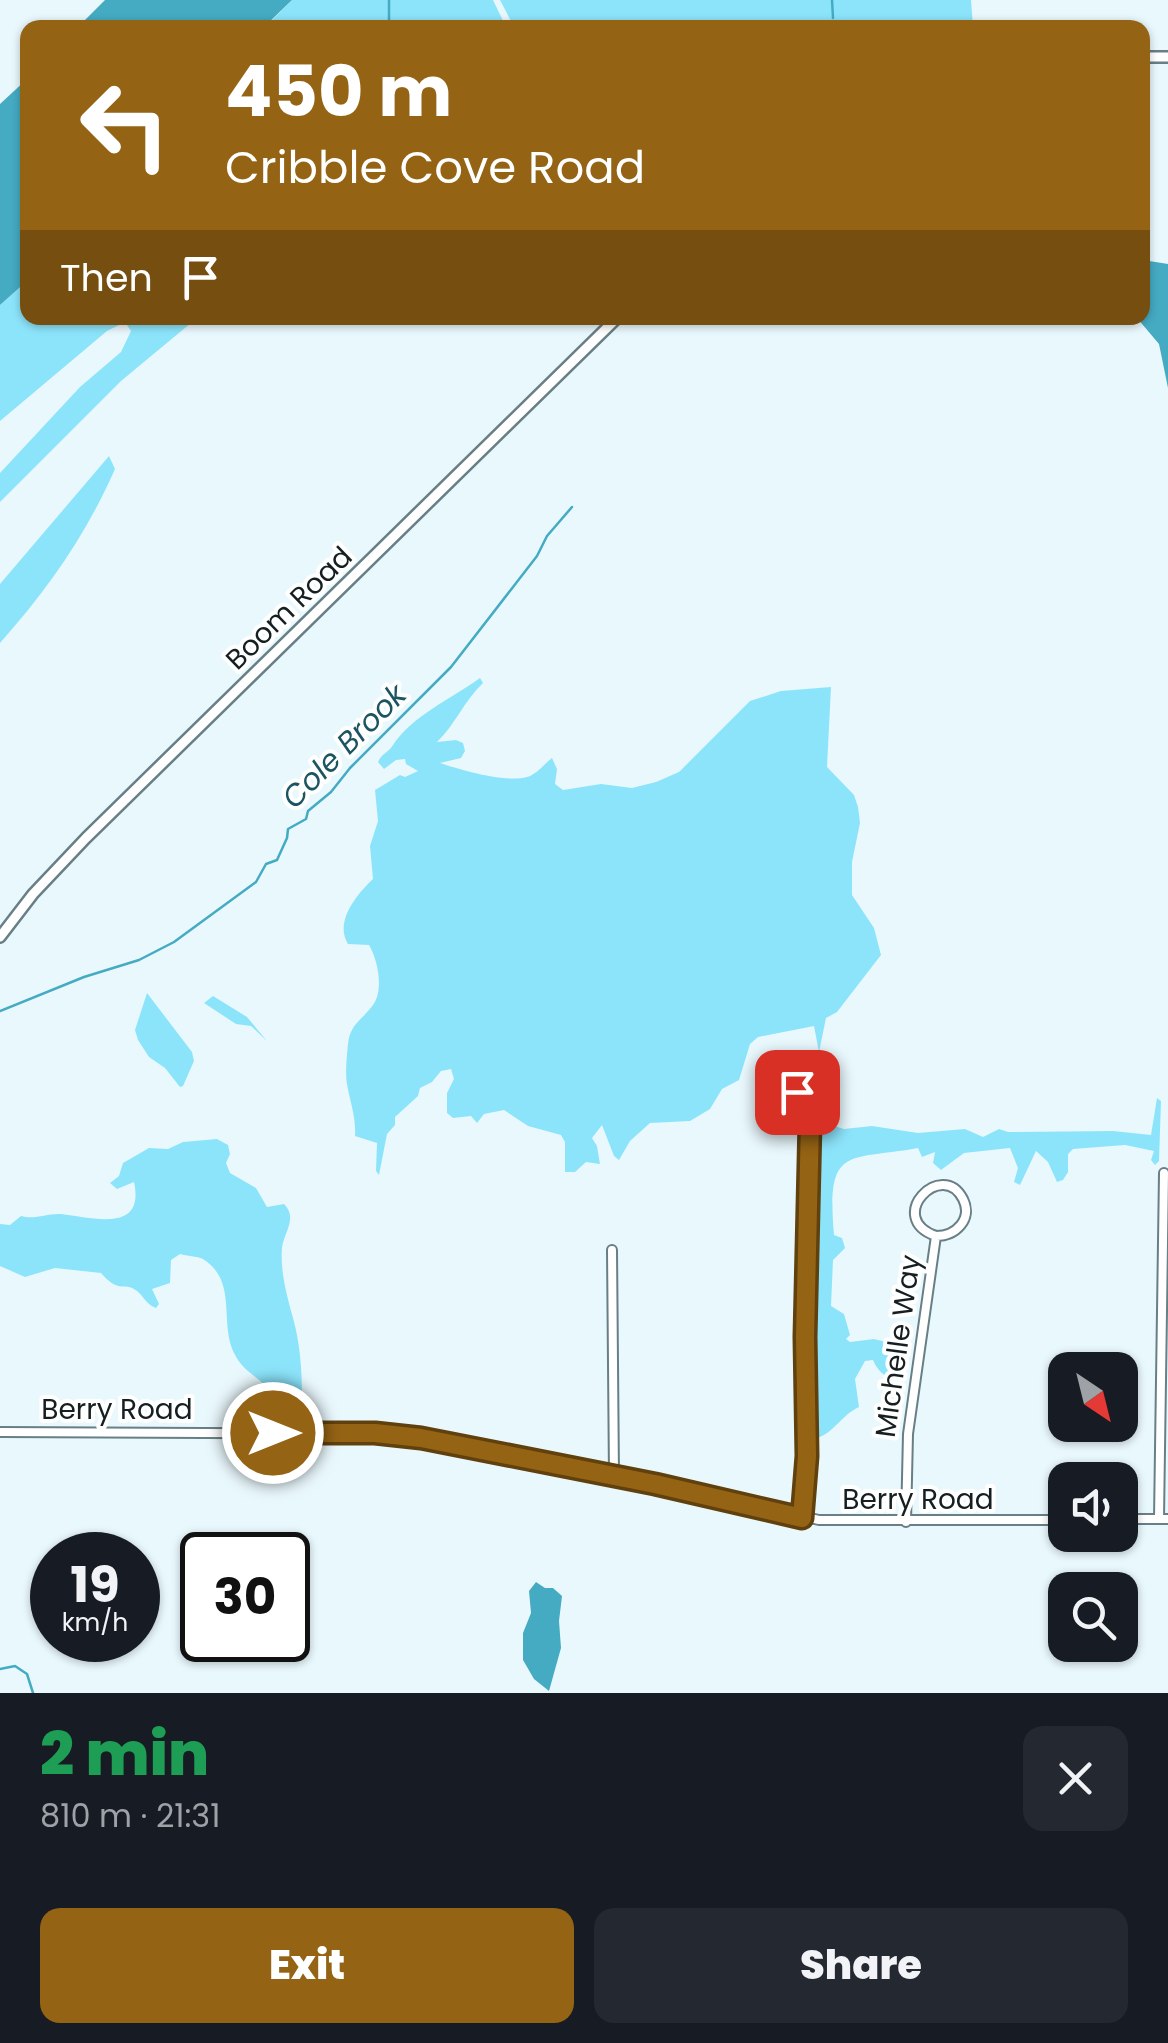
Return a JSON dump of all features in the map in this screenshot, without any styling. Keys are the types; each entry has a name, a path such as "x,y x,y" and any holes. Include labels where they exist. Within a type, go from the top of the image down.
{"street":[{"name":"Boom Road","path":"0,937 33,894 96,829 610,325"},
{"path":"797,1092 810,1122 805,1337 807,1456 802,1518"},
{"path":"1138,1520 1164,1519 1164,1173"},
{"name":"Michelle Way","path":"942,1186 957,1192 966,1214 958,1228 936,1236 922,1228 915,1212 926,1190 942,1186"},
{"name":"Michelle Way","path":"906,1522 908,1434 936,1236"},
{"path":"612,1250 614,1476"},
{"name":"Berry Road","path":"0,1432 392,1434 614,1476 802,1518 839,1522 1048,1520"}],"shaded area":[{"path":"105,0 292,0 271,20 85,20"},
{"path":"292,0 493,0 503,20 272,20"},
{"path":"500,0 971,0 972,20 510,20"},
{"path":"20,85 20,287 0,305 0,104"},
{"path":"1150,261 1168,264 1168,388 1159,344 1143,325 1150,325"},
{"path":"20,287 20,325 119,325 0,421 0,305"},
{"path":"127,325 189,325 121,381 0,502 0,473 80,387 121,352 131,331"},
{"path":"109,456 115,469 79,539 0,643 0,584"},
{"path":"480,678 483,683 437,742 456,740 463,743 465,751 461,758 440,763 483,775 518,778 534,774 552,758 557,769 555,784 563,790 601,784 632,788 656,782 679,772 750,701 781,691 831,687 827,767 854,795 858,807 860,823 852,862 852,895 874,928 881,955 837,1012 826,1018 819,1052 814,1026 758,1037 750,1044 739,1080 722,1089 710,1109 690,1121 650,1123 630,1141 619,1160 602,1125 592,1138 600,1164 586,1162 575,1172 565,1172 565,1142 561,1135 528,1126 504,1110 484,1114 477,1123 471,1116 453,1118 447,1113 447,1093 454,1079 451,1069 441,1071 420,1088 418,1096 395,1117 395,1125 387,1134 379,1175 377,1143 355,1136 346,1075 349,1037 376,999 378,975 369,945 348,944 344,927 354,900 373,879 370,846 378,821 375,790 400,775 405,777 418,771 405,759 384,769 378,762 421,717"},
{"path":"147,993 192,1052 194,1061 183,1086 149,1057 138,1040 135,1030"},
{"path":"213,996 247,1017 267,1041 251,1026 236,1024 204,1003"},
{"path":"821,1060 821,1122 844,1129 872,1126 918,1133 965,1129 983,1137 999,1129 1151,1135 1157,1098 1161,1101 1159,1161 1155,1165 1151,1160 1154,1151 1125,1145 1073,1149 1068,1154 1068,1172 1057,1182 1048,1162 1036,1151 1020,1185 1014,1182 1018,1168 1010,1148 964,1153 941,1170 933,1163 935,1152 922,1157 918,1148 847,1162 834,1185 834,1235 842,1238 845,1248 833,1260 831,1306 844,1314 850,1335 846,1339 850,1342 874,1339 902,1346 904,1381 885,1375 873,1360 865,1361 855,1379 859,1407 814,1439 809,1430 814,1084 816,1061"},
{"path":"217,1139 228,1145 226,1163 230,1173 256,1188 267,1207 284,1204 290,1215 282,1266 299,1347 302,1396 285,1411 234,1353 224,1290 214,1268 203,1259 180,1254 171,1260 170,1283 152,1289 159,1304 156,1308 133,1288 113,1284 101,1273 55,1268 25,1277 0,1266 0,1224 10,1225 21,1216 124,1216 132,1209 134,1182 117,1189 110,1183 119,1176 123,1163 149,1148 168,1149 183,1142"},
{"path":"536,1582 562,1596 561,1648 549,1691 534,1679 523,1660 523,1633 531,1613 529,1591"}],"waterway":[{"path":"389,0 389,20"},
{"path":"832,0 833,18"},
{"name":"Cole Brook","path":"0,1011 139,960 174,942 256,882 266,864 277,860 288,829 306,819 308,811 451,667 572,507"},
{"path":"0,1669 15,1666 27,1674 33,1693"}],"route":[{"path":"273,1433 375,1433 421,1438 655,1484 802,1518 807,1456 805,1337 810,1122 797,1092"}]}
